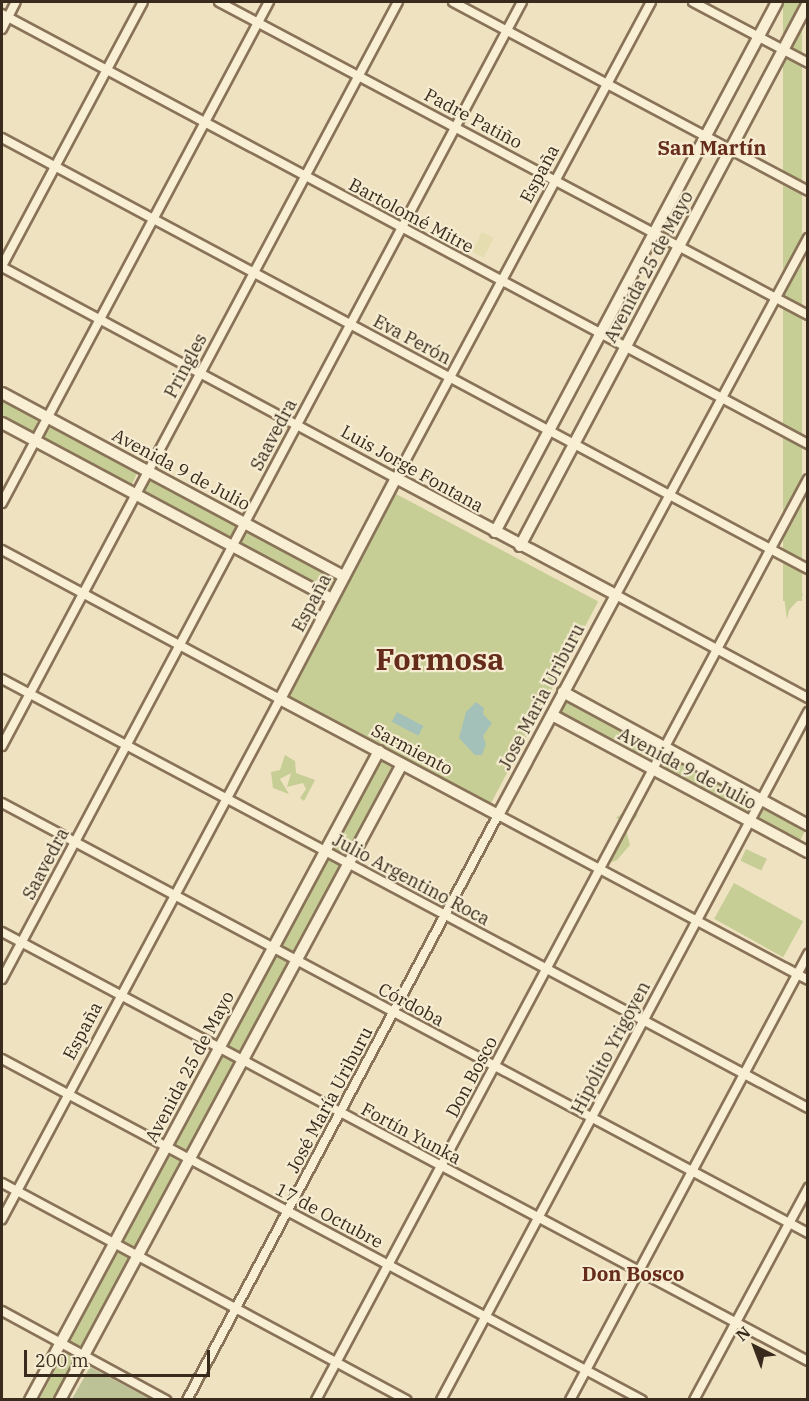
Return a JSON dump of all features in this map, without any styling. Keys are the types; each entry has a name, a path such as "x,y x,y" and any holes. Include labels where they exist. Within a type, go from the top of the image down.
{"main road":[{"name":"Avenida 25 de Mayo","path":"495,532 777,2"},
{"name":"Avenida 25 de Mayo","path":"520,546 807,3"},
{"name":"Avenida 9 de Julio","path":"2,393 344,576"},
{"path":"2,423 332,599"},
{"name":"Luis Jorge Fontana","path":"396,478 615,595"},
{"name":"España","path":"280,699 396,478"},
{"name":"Jose Maria Uriburu","path":"498,815 615,595"},
{"name":"Avenida 9 de Julio","path":"563,692 807,825"},
{"name":"Sarmiento","path":"280,699 498,815"},
{"name":"Avenida 9 de Julio","path":"552,715 807,852"},
{"name":"Avenida 25 de Mayo","path":"30,1400 379,751"},
{"path":"60,1400 402,764"}],"street":[{"path":"2,28 5,15 16,2"},
{"path":"2,267 143,2"},
{"name":"Padre Patiño","path":"219,2 807,315"},
{"path":"2,503 269,2"},
{"name":"Pringles","path":"2,746 398,2"},
{"path":"453,2 807,191"},
{"name":"Saavedra","path":"2,979 522,2"},
{"name":"España","path":"396,478 651,2"},
{"path":"693,2 807,63"},
{"name":"Bartolomé Mitre","path":"5,15 807,444"},
{"name":"Eva Perón","path":"2,138 807,569"},
{"path":"615,595 807,237"},
{"name":"Luis Jorge Fontana","path":"2,267 396,478"},
{"name":"Don Bosco","path":"316,1400 807,479"},
{"name":"Sarmiento","path":"2,550 280,699"},
{"name":"Luis Jorge Fontana","path":"615,595 807,698"},
{"name":"Julio Argentino Roca","path":"2,679 807,1108"},
{"name":"España","path":"2,1219 280,699"},
{"name":"Hipólito Yrigoyen","path":"441,1400 807,712"},
{"name":"Córdoba","path":"2,803 807,1233"},
{"name":"Sarmiento","path":"498,815 807,980"},
{"name":"José María Uriburu","path":"187,1400 498,815"},
{"name":"Fortín Yunka","path":"2,932 807,1361"},
{"path":"570,1400 807,954"},
{"name":"17 de Octubre","path":"2,1059 642,1400"},
{"path":"2,1183 407,1400"},
{"path":"694,1400 807,1188"},
{"path":"2,1311 166,1400"}],"shaded area":[{"path":"482,232 494,238 484,258 472,252"}],"green space":[{"path":"783,2 802,2 802,601 783,601"},
{"path":"2,396 39,418 33,432 2,420"},
{"path":"52,424 138,471 132,484 129,486 43,439"},
{"path":"151,477 237,525 231,538 228,540 142,492"},
{"path":"396,494 598,602 491,804 288,696"},
{"path":"249,530 335,577 329,590 326,592 240,545"},
{"path":"791,582 792,589 801,590 803,595 789,610 787,620 784,596"},
{"path":"566,699 807,827 799,842 558,714"},
{"path":"285,755 295,761 296,773 315,780 304,801 300,798 306,789 303,783 287,787 291,773 280,779 289,794 273,788 271,772 280,770"},
{"path":"379,758 393,766 55,1399 39,1400"},
{"path":"632,806 638,808 637,816 626,830 630,845 617,860 606,864 623,821 616,818"},
{"path":"746,849 767,859 761,871 741,861"},
{"path":"734,883 803,921 783,957 714,919"},
{"path":"90,1367 150,1399 72,1399"}],"water":[{"path":"476,702 484,708 483,714 492,723 483,736 486,744 482,755 475,755 459,738 466,712"},
{"path":"397,712 423,726 418,736 392,722"}],"district":[{"name":"San Martín","path":"712,147"},
{"name":"Formosa","path":"440,659"},
{"name":"Don Bosco","path":"633,1273"}]}
